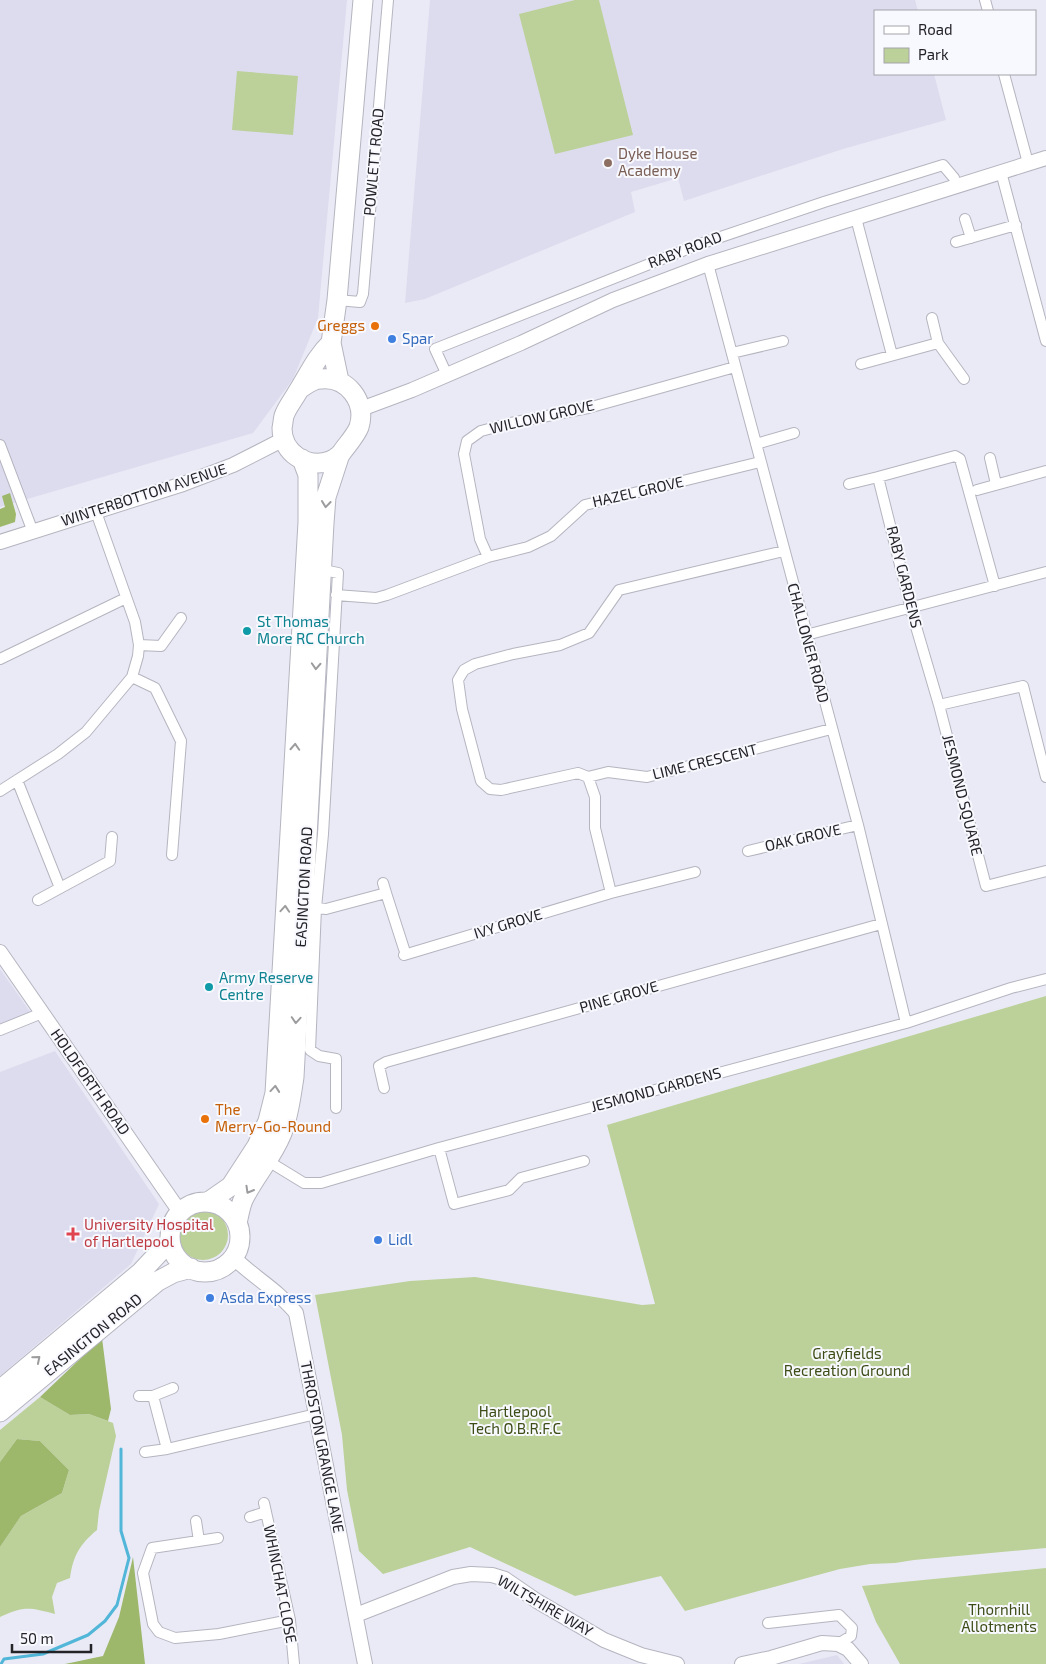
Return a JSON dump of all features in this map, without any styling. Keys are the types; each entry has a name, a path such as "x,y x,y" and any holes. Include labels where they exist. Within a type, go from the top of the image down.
{"highway":[{"name":"POWLETT ROAD","path":"339,381 331,342 338,300 363,0"},
{"name":"POWLETT ROAD","path":"301,388 321,352 331,342"},
{"path":"322,378 339,381 354,392 361,409 359,427 339,457 325,463 311,464 292,453 284,439 282,429 284,415 301,388 312,381 322,378"},
{"name":"EASINGTON ROAD","path":"313,569 326,497 339,457"},
{"name":"EASINGTON ROAD","path":"0,1412 158,1281 173,1273 191,1268 209,1271 219,1269 233,1257 239,1243 240,1234 237,1223 243,1201 268,1162 282,1134 288,1114 294,1077 293,935 313,569 308,476 302,460"},
{"name":"EASINGTON ROAD","path":"0,1390 141,1272 170,1241 172,1225 180,1212 193,1204 208,1202 231,1186 257,1146 268,1121 275,1093 294,1043"},
{"path":"208,1202 220,1205 230,1212 237,1223"},
{"path":"170,1241 174,1252 181,1262 191,1268"}],"street":[{"name":"POWLETT ROAD","path":"338,300 360,302 363,294 388,0"},
{"path":"1004,75 1028,163"},
{"name":"RABY ROAD","path":"361,409 447,376 521,344 612,300 708,264 1046,158"},
{"name":"RABY ROAD","path":"447,376 435,349 700,244 824,202 943,165 954,178 957,186"},
{"path":"1001,172 1044,321 1046,341"},
{"path":"856,218 892,355"},
{"path":"965,219 971,238"},
{"path":"956,242 1016,225"},
{"name":"CHALLONER ROAD","path":"708,264 858,825 906,1023"},
{"path":"932,318 938,343 964,379"},
{"path":"732,353 783,340"},
{"path":"861,364 938,343"},
{"name":"WILLOW GROVE","path":"488,557 480,539 464,454 467,441 481,431 511,423 588,408 735,367"},
{"path":"756,444 794,432"},
{"name":"WINTERBOTTOM AVENUE","path":"0,542 184,484 233,465 284,439"},
{"path":"0,445 33,532"},
{"path":"849,484 955,456 960,458 995,586"},
{"path":"990,458 996,484"},
{"name":"HAZEL GROVE","path":"336,595 376,598 387,595 488,557 528,547 551,536 585,504 760,462"},
{"path":"977,490 1046,471"},
{"name":"RABY GARDENS","path":"878,477 911,607 939,705"},
{"path":"0,790 58,754 86,732 132,677 139,645 135,622 96,512"},
{"name":"LIME CRESCENT","path":"784,551 619,590 589,633 560,645 513,654 475,664 464,670 458,680 462,709 480,781 490,789 501,790 578,773 588,777 608,772 647,777 831,729"},
{"name":"EASINGTON ROAD","path":"294,1043 316,908 323,834 338,573 313,569"},
{"path":"806,635 1046,572"},
{"path":"0,659 126,598"},
{"path":"139,645 161,646 182,618"},
{"path":"132,677 155,688 181,741 172,855"},
{"path":"939,705 1023,686 1046,777"},
{"name":"JESMOND SQUARE","path":"939,705 986,886 1046,871"},
{"path":"588,777 595,797 595,828 611,893"},
{"path":"17,780 60,888"},
{"name":"OAK GROVE","path":"748,851 858,825"},
{"path":"38,900 110,861 112,837"},
{"name":"IVY GROVE","path":"316,908 326,908 384,888 404,952 611,893 695,872"},
{"name":"PINE GROVE","path":"384,1088 379,1066 398,1058 881,924"},
{"name":"HOLDFORTH ROAD","path":"0,952 180,1212"},
{"name":"JESMOND GARDENS","path":"268,1162 304,1183 320,1183 439,1148 906,1023 1046,978"},
{"path":"0,1030 42,1014"},
{"path":"294,1043 319,1056 336,1059 336,1108"},
{"path":"439,1148 454,1204 509,1190 521,1178 584,1161"},
{"name":"THROSTON GRANGE LANE","path":"233,1257 276,1291 296,1313 366,1664"},
{"path":"139,1396 153,1396 174,1388"},
{"path":"153,1396 167,1449"},
{"path":"145,1452 167,1449 316,1414"},
{"name":"WHINCHAT CLOSE","path":"250,1517 265,1508 290,1620 294,1664"},
{"path":"196,1521 199,1541"},
{"path":"218,1538 152,1548 143,1573 153,1624 160,1632 176,1638 219,1634 290,1620"},
{"name":"WILTSHIRE WAY","path":"356,1615 453,1578 471,1574 492,1575 505,1579 537,1601 604,1640 641,1655 677,1664"},
{"path":"768,1624 839,1615 852,1628 851,1636 838,1644"},
{"path":"742,1664 771,1658 822,1643 838,1644 848,1649 861,1664"}],"shaded area":[{"path":"0,0 347,0 318,318 293,379 253,433 0,507"},
{"name":"Dyke House Academy","path":"430,0 915,0 918,10 874,10 874,75 934,75 946,120 843,149 684,201 678,178 631,192 635,212 425,299 405,303"},
{"path":"0,969 31,1013 0,1025"},
{"name":"University Hospital of Hartlepool","path":"55,1051 159,1204 131,1264 0,1376 0,1072"},
{"path":"837,1655 844,1664 799,1664"}],"green space":[{"path":"575,0 599,0 633,135 555,154 519,14"},
{"path":"237,71 298,76 293,135 232,130"},
{"path":"10,493 16,514 15,522 0,527 0,509 5,507 2,496"},
{"name":"Grayfields Recreation Ground","path":"1046,996 1046,1548 870,1564 840,1569 685,1611 661,1576 575,1596 470,1547 383,1574 359,1551 347,1490 342,1435 315,1295 410,1281 475,1277 642,1305 655,1304 607,1125"},
{"path":"208,1210 221,1217 227,1225 227,1245 221,1253 213,1259 198,1260 185,1253 179,1245 178,1230 185,1217 193,1211"},
{"path":"102,1338 111,1409 108,1421 89,1414 70,1415 40,1397"},
{"path":"40,1397 70,1415 89,1414 113,1423 116,1436 99,1511 97,1530 78,1551 70,1578 57,1583 52,1597 55,1614 39,1610 21,1609 0,1617 0,1547 21,1516 62,1493 69,1470 40,1441 17,1439 0,1462 0,1430"},
{"path":"17,1439 40,1441 69,1470 62,1493 21,1516 0,1547 0,1462"},
{"path":"133,1557 145,1664 65,1664 103,1656 119,1617"},
{"name":"Thornhill Allotments","path":"1046,1568 1046,1664 900,1664 876,1622 862,1586"}],"waterway":[{"path":"1,1664 4,1659 43,1654 88,1635 105,1621 117,1605 129,1558 121,1531 121,1449"}],"place":[{"name":"Dyke House Academy","path":"608,163"},
{"name":"Greggs","path":"375,326"},
{"name":"Spar","path":"392,339"},
{"name":"St Thomas More RC Church","path":"247,631"},
{"name":"Army Reserve Centre","path":"209,987"},
{"name":"The Merry-Go-Round","path":"205,1119"},
{"name":"University Hospital of Hartlepool","path":"73,1234"},
{"name":"Lidl","path":"378,1240"},
{"name":"Asda Express","path":"210,1298"}],"park label":[{"name":"Hartlepool Tech O.B.R.F.C","path":"515,1420"}]}
